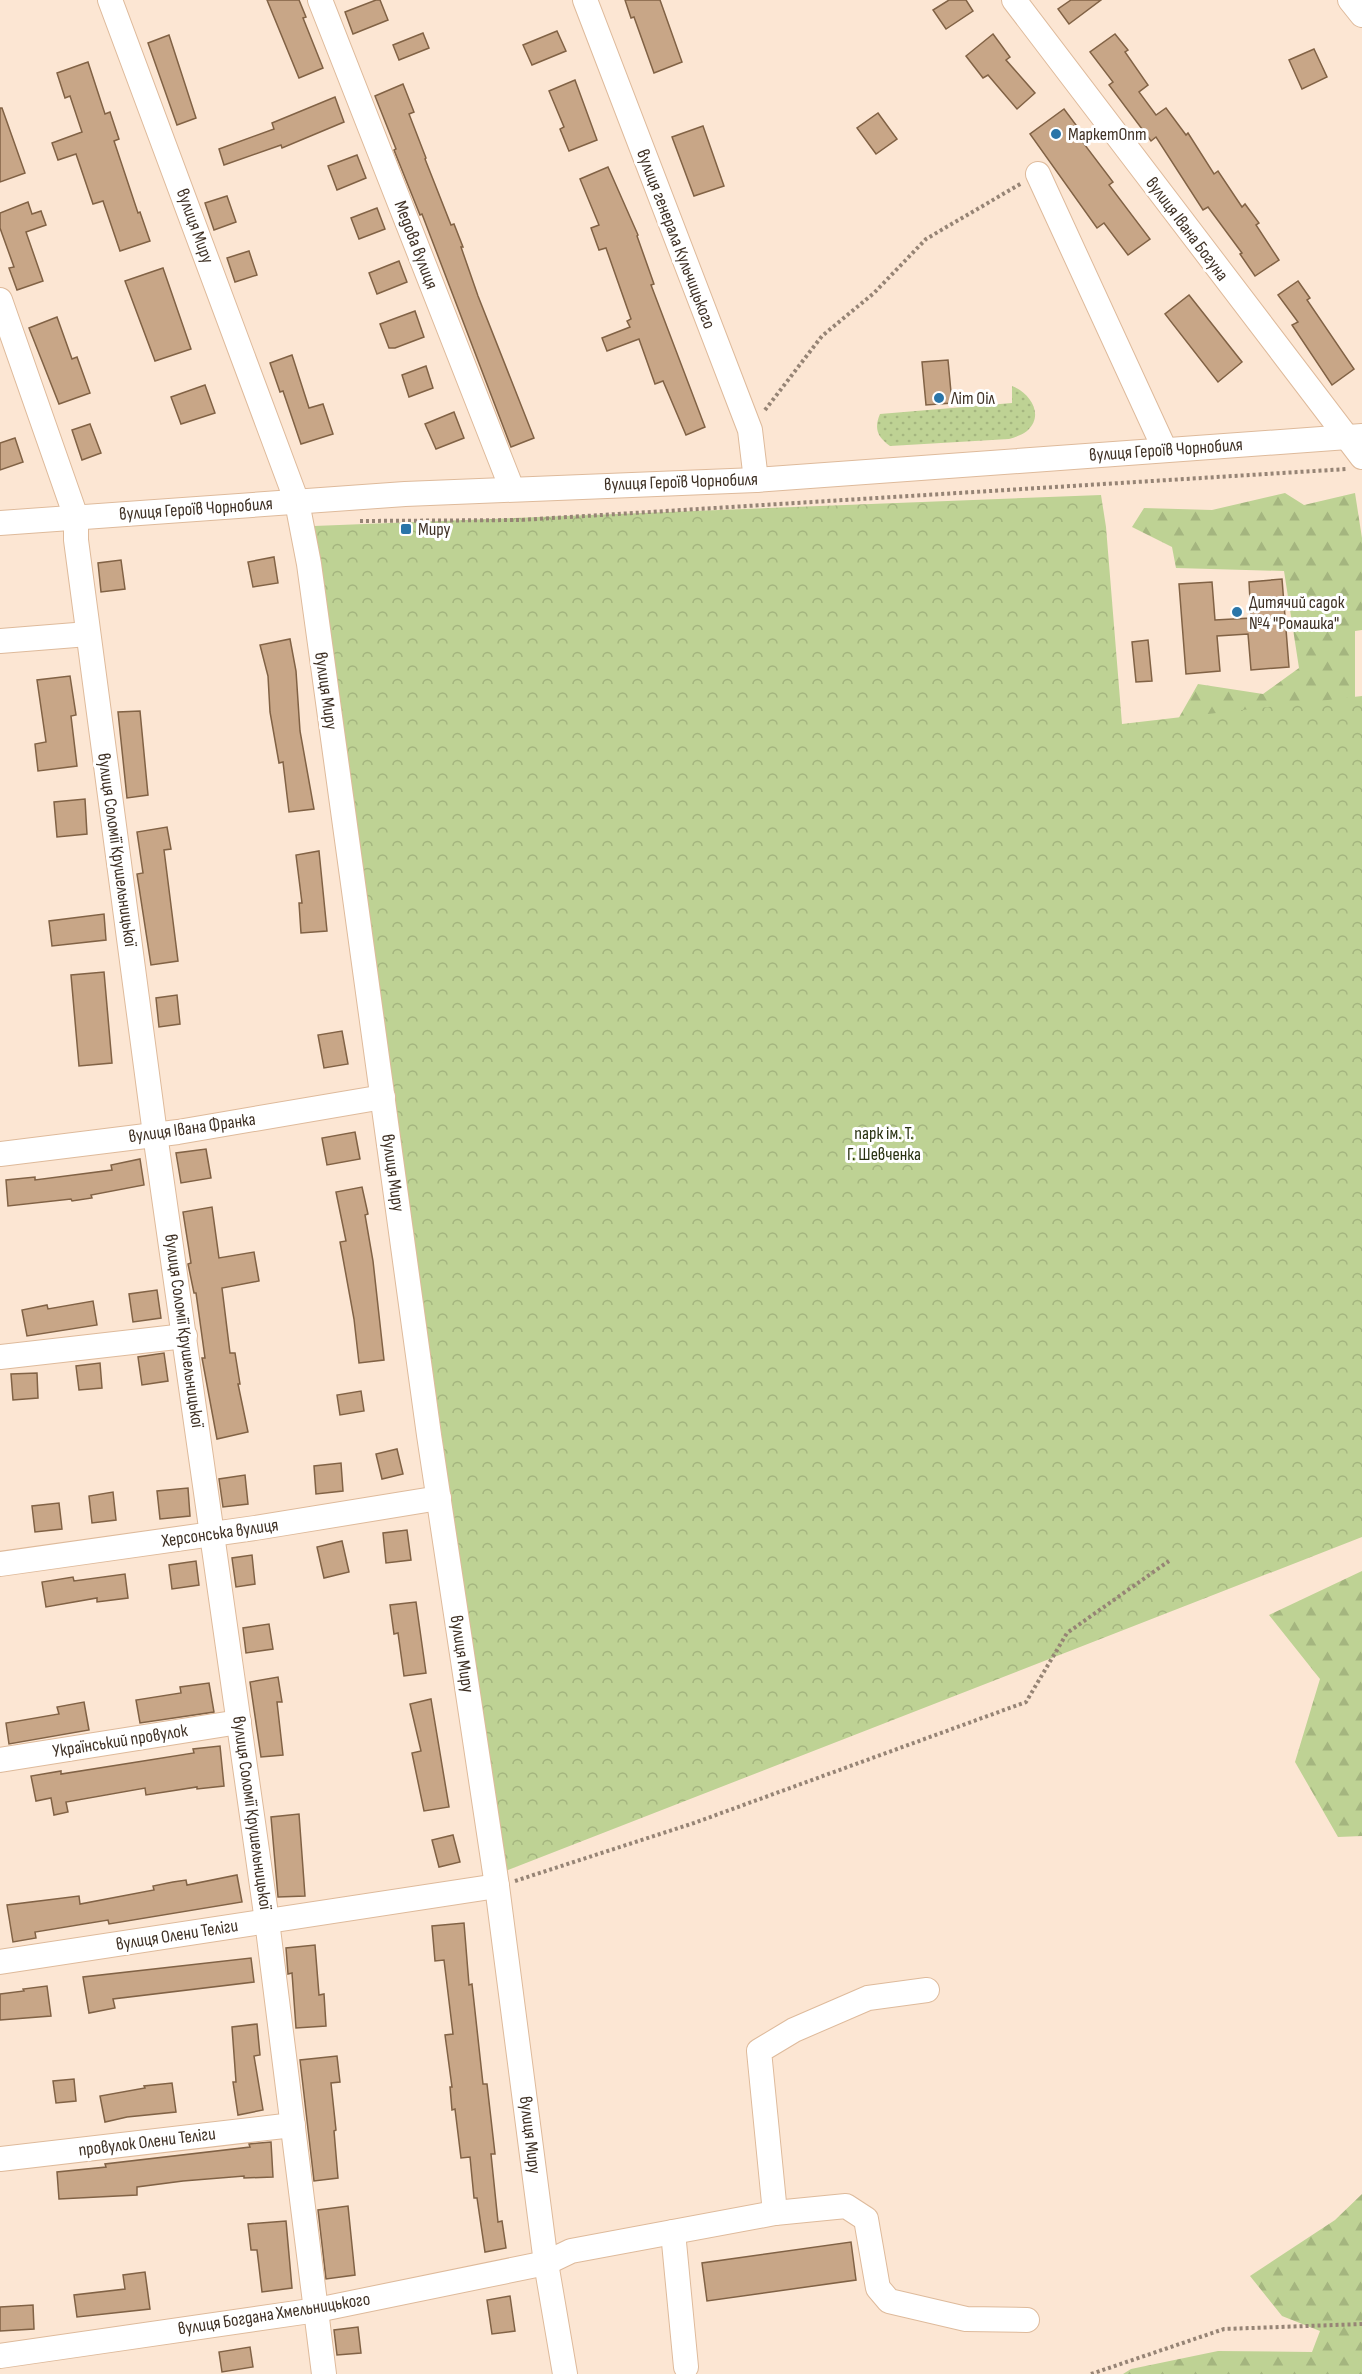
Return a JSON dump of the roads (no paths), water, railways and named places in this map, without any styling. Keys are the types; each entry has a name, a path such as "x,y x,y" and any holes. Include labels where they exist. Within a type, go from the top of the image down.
{"street":[{"name":"вулиця Миру","path":"110,0 297,502 309,564 439,1498 497,1886 546,2263 565,2374"},
{"name":"Медова вулиця","path":"320,0 512,489"},
{"name":"вулиця генерала Кульчицького","path":"585,0 750,430 756,480"},
{"name":"вулиця Івана Богуна","path":"1014,0 1354,436 1356,463"},
{"path":"1350,0 1362,15"},
{"path":"1038,174 1166,450"},
{"name":"вулиця Соломії Крушельницької","path":"0,300 76,517 76,540 88,634 155,1134 267,1921 324,2374"},
{"name":"вулиця Героїв Чорнобиля","path":"0,523 512,489 756,480 1354,436"},
{"path":"0,641 88,634"},
{"name":"вулиця Івана Франка","path":"0,1154 178,1132 382,1097"},
{"path":"0,1357 184,1336"},
{"name":"Херсонська вулиця","path":"0,1564 213,1534 439,1498"},
{"name":"Український провулок","path":"0,1760 239,1722"},
{"name":"вулиця Олени Теліги","path":"0,1962 497,1886"},
{"path":"775,2213 759,2051 794,2030 868,1998 927,1990"},
{"name":"провулок Олени Теліги","path":"0,2159 293,2125"},
{"name":"вулиця Богдана Хмельницького","path":"0,2356 317,2310 546,2263 571,2251 775,2213 846,2206 866,2219 878,2288 889,2301 966,2319 1027,2320"},
{"path":"673,2232 686,2367"}],"place":[{"name":"МаркетОпт","path":"1056,134"},
{"name":"Літ Оіл","path":"939,398"},
{"name":"Миру","path":"406,529"},
{"name":"Дитячий садок №4 \"Ромашка\"","path":"1237,612"}],"park label":[{"name":"парк ім. Т. Г. Шевченка","path":"884,1143"}]}
